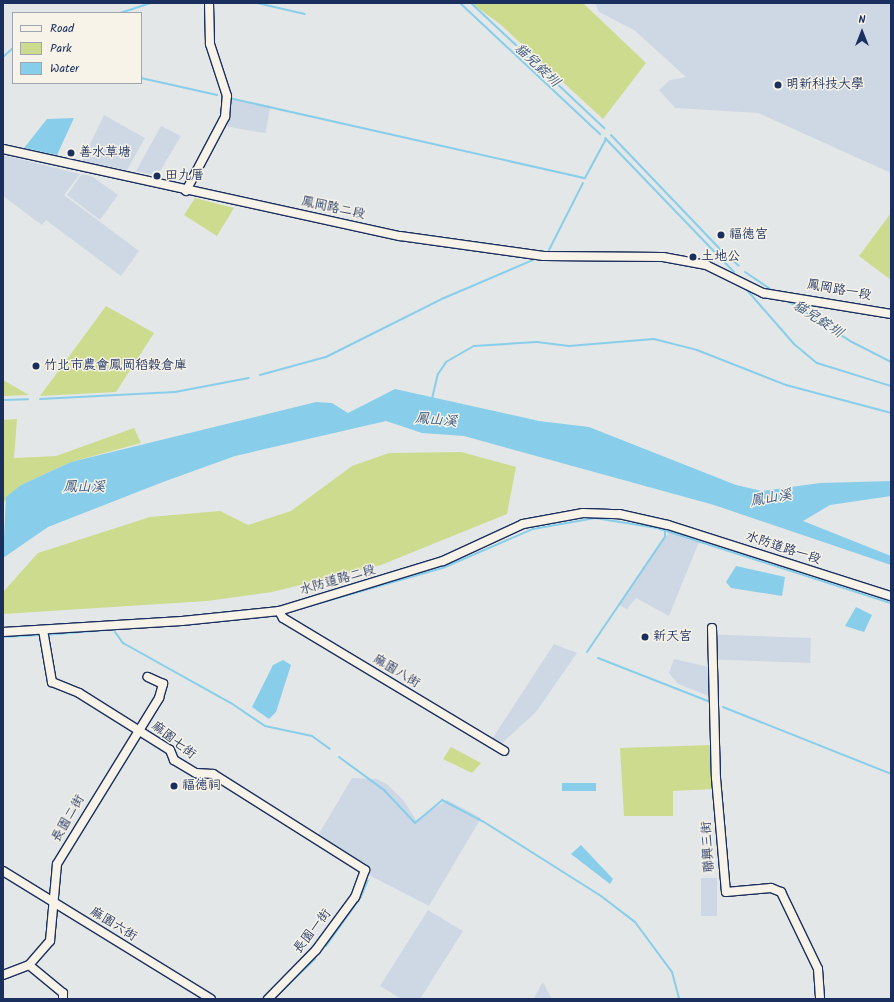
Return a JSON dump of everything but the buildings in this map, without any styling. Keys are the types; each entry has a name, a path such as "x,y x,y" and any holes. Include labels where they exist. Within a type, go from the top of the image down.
{"street":[{"path":"186,191 225,117 227,96 213,63 210,44 209,3"},
{"name":"鳳岡路二段","path":"3,149 186,191 437,242 544,256 663,256 706,265 773,294"},
{"name":"鳳岡路一段","path":"773,294 891,314"},
{"name":"水防道路二段","path":"3,632 44,634 182,621 281,614 443,561 523,524 553,516 619,514 668,525"},
{"name":"水防道路一段","path":"668,525 891,596"},
{"name":"麻園八街","path":"281,614 504,751"},
{"name":"聯興三街","path":"712,628 716,778 726,892 771,888 782,892 818,969 820,999"},
{"name":"麻園七街","path":"44,634 52,682 79,693 170,750 174,760 196,773 213,774 365,870"},
{"name":"長園二街","path":"3,975 28,965 50,941 57,864 163,688 161,681 148,677"},
{"name":"長園一街","path":"268,999 316,950 355,897 365,870"},
{"name":"麻園六街","path":"3,871 211,999"},
{"path":"28,965 63,993 63,999"}],"shaded area":[{"name":"明新科技大學","path":"595,3 891,3 891,173 758,113 675,108 659,90 670,80 686,77 634,30 599,12"},
{"path":"232,99 270,106 266,133 227,127"},
{"path":"104,115 145,138 127,170 82,161"},
{"path":"161,126 181,136 157,176 136,171"},
{"path":"3,155 80,174 64,195 139,251 121,276 46,220 42,225 3,196"},
{"path":"82,174 93,177 118,195 100,220 67,195"},
{"path":"669,532 699,542 669,616 636,598 627,609 619,605"},
{"path":"714,635 811,638 810,663 713,660"},
{"path":"554,644 577,653 536,712 500,745 492,739"},
{"path":"674,659 709,667 709,696 678,684 669,673"},
{"path":"352,778 377,779 388,785 404,801 416,820 447,800 481,818 429,906 369,875 365,864 317,837"},
{"path":"701,878 717,878 717,916 701,916"},
{"path":"428,910 463,931 420,999 401,999 380,986"},
{"path":"543,982 552,999 533,999"}],"green space":[{"path":"471,3 583,3 646,63 603,119 500,24"},
{"path":"195,198 234,208 217,236 184,215"},
{"path":"891,213 891,280 859,256"},
{"path":"106,306 154,333 116,392 40,396"},
{"path":"3,380 29,395 3,396"},
{"path":"17,419 14,458 56,456 134,428 141,443 71,462 21,485 3,503 3,420"},
{"path":"461,452 516,467 507,514 381,565 272,592 207,601 3,614 3,592 38,553 150,517 220,511 248,525 291,511 352,466 389,453"},
{"path":"711,745 714,789 673,791 673,816 624,816 620,748"},
{"path":"451,747 481,763 472,773 443,759"}],"water":[{"path":"74,118 57,155 24,148 47,119"},
{"name":"鳳山溪","path":"395,389 539,421 589,427 736,485 762,491 820,483 891,481 891,496 830,505 803,521 891,556 891,565 714,505 464,436 422,433 386,421 235,456 163,482 48,527 3,558 6,497 21,485 71,462 316,402 332,403 348,413"},
{"path":"736,566 785,577 782,596 731,588 726,582"},
{"path":"856,607 872,615 864,632 845,626"},
{"path":"283,660 291,665 276,712 269,719 252,707 273,665"},
{"path":"562,783 596,783 596,791 562,791"},
{"path":"581,845 613,879 610,884 571,854"}],"waterway":[{"path":"123,12 151,3"},
{"path":"257,3 305,14"},
{"path":"460,3 600,134"},
{"name":"貓兒錠圳","path":"471,3 604,128"},
{"path":"3,57 12,49"},
{"path":"142,78 217,95"},
{"path":"229,98 585,178 606,139"},
{"name":"貓兒錠圳","path":"611,135 721,250"},
{"path":"605,138 734,272"},
{"path":"549,250 583,183"},
{"name":"貓兒錠圳","path":"729,257 739,266"},
{"path":"260,375 326,357 444,298 533,260"},
{"name":"貓兒錠圳","path":"745,272 773,291"},
{"path":"746,289 794,344 817,363 891,386"},
{"name":"貓兒錠圳","path":"786,300 850,341 891,362"},
{"path":"432,399 438,374 446,362 474,346 537,342 569,346 654,339 697,350 786,385 891,413"},
{"path":"40,399 175,392 249,378"},
{"path":"3,400 28,399"},
{"path":"292,611 445,567 533,529 595,518 657,528 891,603"},
{"path":"587,652 665,537 665,531"},
{"path":"45,635 264,617"},
{"path":"115,632 123,643 231,703 265,726 312,736 330,749"},
{"path":"3,637 41,635"},
{"path":"598,658 710,702"},
{"path":"723,707 891,774"},
{"path":"339,757 384,790 415,823 442,800 484,822 601,896 635,922 672,972 679,999"},
{"path":"326,946 361,897 368,880"},
{"path":"278,994 315,959"}],"place":[{"name":"明新科技大學","path":"778,85"},
{"name":"善水草塘","path":"71,153"},
{"name":"田九厝","path":"157,176"},
{"name":"福德宫","path":"721,235"},
{"name":"土地公","path":"693,257"},
{"name":"竹北市農會鳳岡稻穀倉庫","path":"36,366"},
{"name":"新天宫","path":"645,637"},
{"name":"福德祠","path":"174,786"}]}
